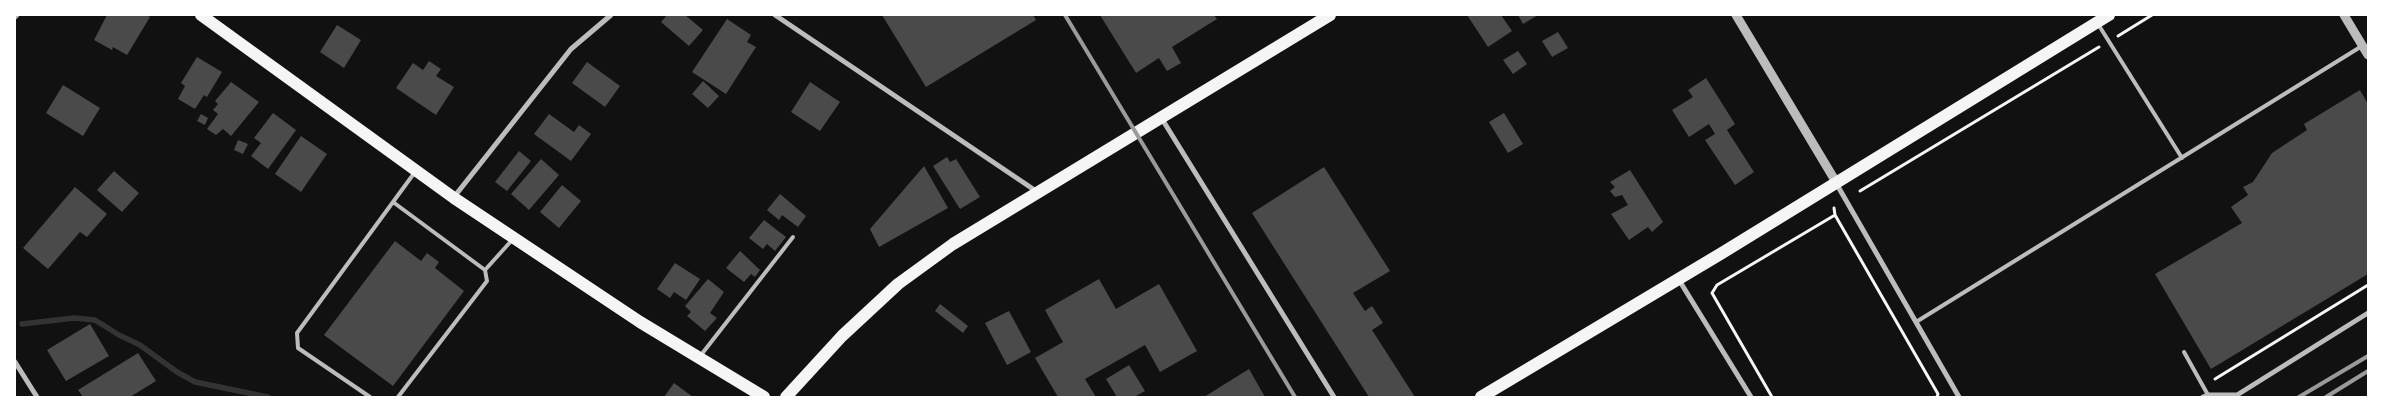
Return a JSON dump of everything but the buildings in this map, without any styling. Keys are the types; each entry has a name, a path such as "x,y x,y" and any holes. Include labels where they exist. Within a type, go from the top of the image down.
{"main road":[{"path":"201,15 454,198 640,322 764,397"},
{"path":"786,397 842,336 898,284 953,244 1330,15"},
{"path":"1481,397 1679,279 2109,15"}],"street":[{"path":"454,198 571,49 611,15"},
{"path":"775,15 1039,193"},
{"path":"1736,15 1836,182 1959,397"},
{"path":"2344,15 2368,55"},
{"path":"1162,118 1334,397"},
{"path":"1679,279 1750,397"},
{"path":"2206,396 2238,395 2368,312"},
{"path":"15,362 37,397"}],"lane":[{"path":"2097,23 2182,158"},
{"path":"1916,322 2362,46"},
{"path":"370,397 298,348 297,333 416,170"},
{"path":"393,202 485,270 487,281 398,397"},
{"path":"699,357 793,237"},
{"path":"485,270 514,238"},
{"path":"2184,352 2206,396"}],"path":[{"path":"1860,191 2152,15"},
{"path":"1834,208 1835,215 1938,394 1937,397"},
{"path":"1772,397 1712,293 1717,285 1835,215"},
{"path":"2215,379 2368,285"}],"waterway":[{"path":"22,324 74,318 95,320 140,345 177,372 195,382 268,397"}],"railway":[{"path":"1065,15 1295,397"},
{"path":"2299,397 2368,356"},
{"path":"2326,397 2368,371"}]}
